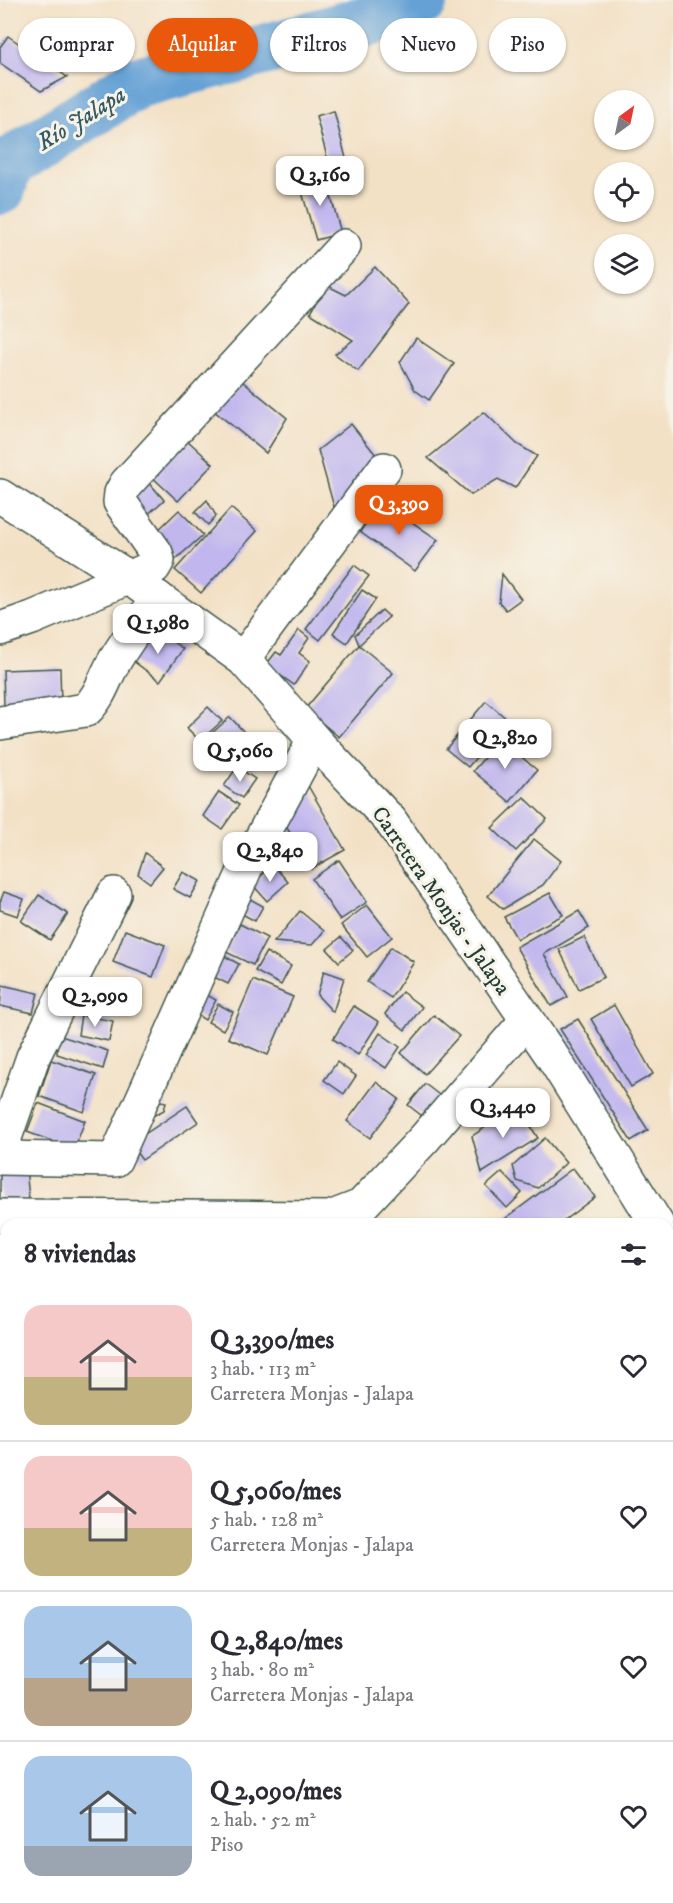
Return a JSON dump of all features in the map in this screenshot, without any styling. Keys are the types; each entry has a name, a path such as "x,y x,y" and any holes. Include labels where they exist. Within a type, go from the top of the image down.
{"street":[{"path":"0,629 154,567 158,560 156,553 120,502 121,493 126,484 344,246"},
{"path":"243,658 384,469"},
{"name":"Carretera Monjas - Jalapa","path":"9,503 128,577 243,658 314,740 390,820 526,1020 653,1218"},
{"path":"0,723 86,710 96,701 118,655 158,598"},
{"path":"0,1158 115,1160 247,865 314,740"},
{"path":"0,1152 33,1057 114,894"},
{"path":"0,1216 330,1218 361,1206 424,1139 526,1020"}],"building":[{"path":"8,36 18,43 18,72 60,72 67,77 41,91 0,63 0,47"},
{"path":"334,111 351,178 334,183 316,116"},
{"path":"325,175 341,233 316,240 299,182"},
{"path":"375,267 409,304 358,371 335,354 353,340 310,313 326,285 346,295"},
{"path":"416,338 454,364 429,400 415,390 400,362"},
{"path":"237,377 287,418 266,453 213,410"},
{"path":"484,412 517,444 537,456 515,488 498,479 471,495 428,458"},
{"path":"351,424 393,476 338,521 318,450"},
{"path":"185,438 213,464 178,501 150,475"},
{"path":"147,480 164,500 146,516 129,495"},
{"path":"207,500 216,516 208,525 195,512"},
{"path":"381,501 438,540 415,571 360,532"},
{"path":"231,508 257,531 201,593 175,570"},
{"path":"179,510 203,535 176,559 153,535"},
{"path":"354,565 369,576 320,640 306,629"},
{"path":"502,574 521,599 506,610 499,602"},
{"path":"362,590 376,599 347,643 333,633"},
{"path":"382,610 389,617 359,645 355,635"},
{"path":"155,629 183,649 160,681 132,660"},
{"path":"299,630 309,638 299,653 310,661 294,685 266,665 276,652 281,655"},
{"path":"359,645 393,673 339,737 305,709"},
{"path":"60,668 61,704 4,705 3,670"},
{"path":"486,701 508,720 468,767 446,749"},
{"path":"208,707 222,721 200,741 187,728"},
{"path":"230,717 244,732 225,750 211,734"},
{"path":"247,735 267,755 252,770 227,755"},
{"path":"500,739 537,770 510,802 473,771"},
{"path":"237,767 255,779 242,798 224,786"},
{"path":"307,784 345,850 311,869 279,814"},
{"path":"219,792 239,805 222,829 203,816"},
{"path":"524,797 547,819 516,851 492,828"},
{"path":"534,839 561,861 543,885 503,909 488,896"},
{"path":"145,853 163,867 150,883 138,874"},
{"path":"339,860 367,902 340,920 312,879"},
{"path":"273,865 288,882 267,901 252,884"},
{"path":"183,872 200,881 190,898 173,889"},
{"path":"4,892 24,899 18,916 0,910"},
{"path":"550,893 563,915 517,939 504,917"},
{"path":"241,894 263,906 255,921 233,909"},
{"path":"39,895 68,914 50,940 21,921"},
{"path":"367,905 392,937 367,957 341,925"},
{"path":"300,911 324,931 312,945 274,942"},
{"path":"579,911 589,928 544,954 568,997 551,1006 516,947"},
{"path":"240,924 267,938 253,965 226,952"},
{"path":"125,930 165,945 153,977 113,962"},
{"path":"341,937 353,950 339,962 327,949"},
{"path":"584,937 604,977 579,989 559,949"},
{"path":"391,947 414,962 391,998 367,982"},
{"path":"266,952 291,966 281,985 255,971"},
{"path":"219,953 239,964 228,984 208,974"},
{"path":"324,971 344,978 333,1012 317,995"},
{"path":"253,980 293,997 268,1055 228,1038"},
{"path":"2,985 38,993 33,1013 0,1006"},
{"path":"195,988 216,1000 205,1020 184,1007"},
{"path":"402,992 422,1007 405,1030 385,1014"},
{"path":"218,1004 233,1012 223,1030 208,1022"},
{"path":"614,1005 653,1074 631,1087 591,1019"},
{"path":"354,1006 379,1022 358,1055 333,1039"},
{"path":"81,1015 113,1021 109,1041 78,1035"},
{"path":"434,1015 459,1036 425,1074 401,1053"},
{"path":"578,1019 648,1130 631,1141 560,1029"},
{"path":"380,1033 400,1047 386,1068 366,1055"},
{"path":"58,1035 108,1051 103,1069 57,1054"},
{"path":"51,1060 96,1075 84,1112 39,1096"},
{"path":"337,1062 356,1076 344,1094 324,1080"},
{"path":"376,1082 399,1099 370,1138 347,1121"},
{"path":"425,1084 443,1098 426,1119 408,1105"},
{"path":"151,1099 166,1102 164,1110 147,1119"},
{"path":"38,1103 85,1121 74,1149 27,1132"},
{"path":"187,1106 198,1122 142,1160 130,1144"},
{"path":"518,1106 538,1138 482,1173 472,1136"},
{"path":"545,1138 566,1163 538,1188 517,1181 513,1166"},
{"path":"26,1168 29,1199 0,1203 0,1171"},
{"path":"573,1168 595,1197 567,1218 506,1218"},
{"path":"502,1172 522,1193 507,1208 486,1186"}],"waterway":[{"name":"Río Jalapa","path":"0,189 7,165 138,82 283,45 394,13 422,0"}]}
